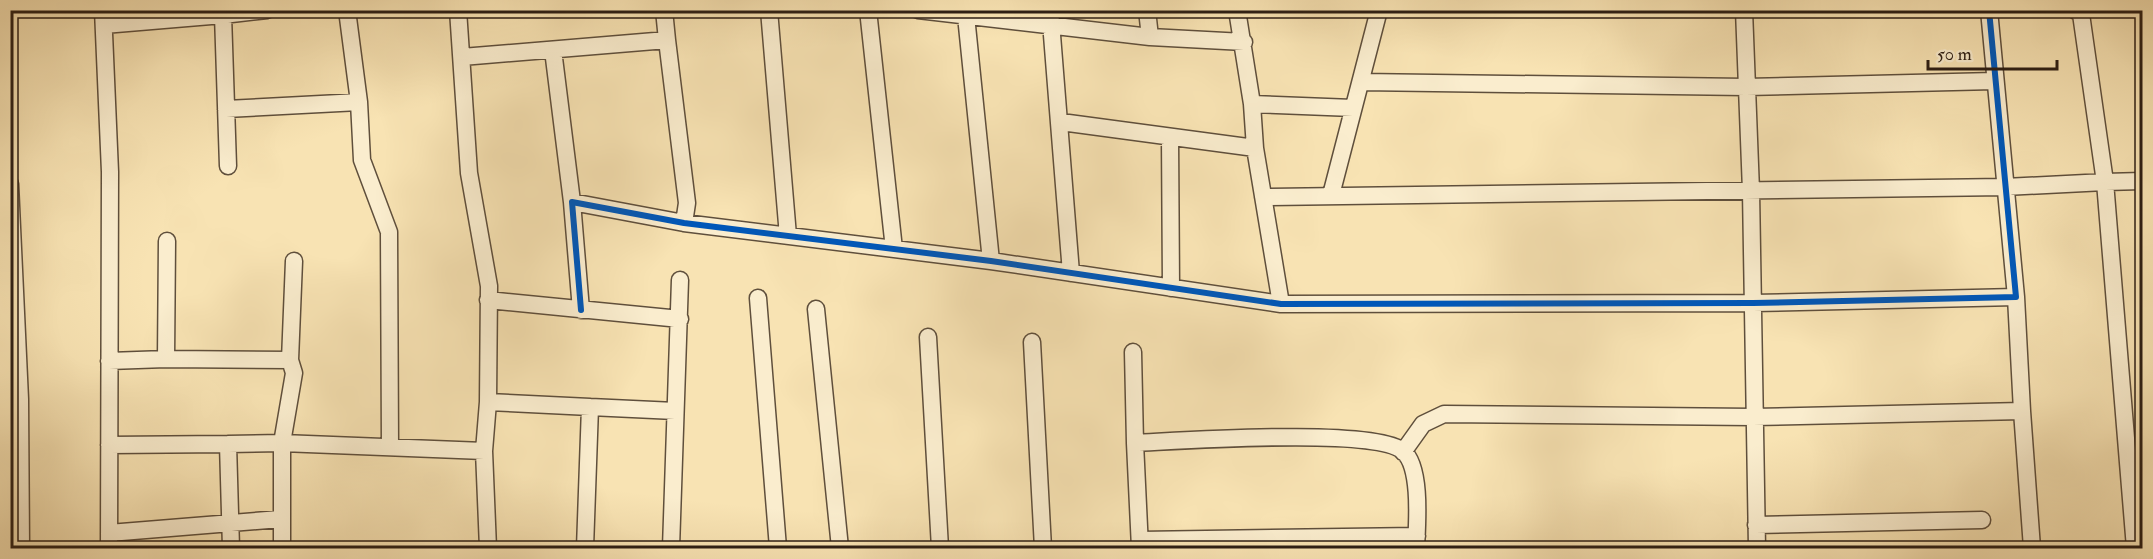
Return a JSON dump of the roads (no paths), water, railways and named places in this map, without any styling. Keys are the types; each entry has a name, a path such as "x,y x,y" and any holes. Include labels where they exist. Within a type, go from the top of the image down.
{"street":[{"path":"267,10 223,15 103,18 110,172 109,541 280,519"},
{"path":"347,10 359,102 362,160 389,232 390,447"},
{"path":"458,10 469,172 489,286 488,402 483,451 488,549"},
{"path":"664,10 687,203 684,223"},
{"path":"769,10 788,236"},
{"path":"868,10 894,249"},
{"path":"918,10 966,16 1050,19 1150,37 1244,42"},
{"path":"1147,10 1150,37"},
{"path":"1237,10 1244,42 1255,148 1281,304"},
{"path":"1331,195 1379,10"},
{"path":"1744,10 1751,191 1756,549"},
{"path":"1989,10 2016,297 2032,549"},
{"path":"2075,10 2081,14 2105,182 2135,549"},
{"path":"223,15 228,166"},
{"path":"966,16 991,261"},
{"path":"1050,19 1061,122 1071,273"},
{"path":"462,57 667,40"},
{"path":"553,50 572,202 581,310"},
{"path":"1361,82 1746,87 1994,81"},
{"path":"226,109 359,102"},
{"path":"1252,104 1353,108"},
{"path":"1061,122 1255,148"},
{"path":"1170,136 1171,288"},
{"path":"1263,197 2005,187 2142,181"},
{"path":"10,184 20,399 21,549"},
{"path":"572,202 684,223 991,261 1281,304 1753,303 2016,297"},
{"path":"166,359 167,241"},
{"path":"282,549 280,519 282,443 294,373 290,360 294,261"},
{"path":"671,549 680,280"},
{"path":"758,298 778,549"},
{"path":"488,300 680,319"},
{"path":"816,309 840,549"},
{"path":"928,337 940,549"},
{"path":"1032,342 1043,549"},
{"path":"1133,352 1135,443 1140,544 1417,542 1415,471 1403,452 1386,444 1316,437 1135,443"},
{"path":"110,361 290,360"},
{"path":"488,402 675,411"},
{"path":"585,549 590,407"},
{"path":"1403,452 1423,424 1444,414 1753,417 2022,411"},
{"path":"109,445 282,443 483,451"},
{"path":"228,444 231,549"},
{"path":"1756,525 1982,520"}]}
